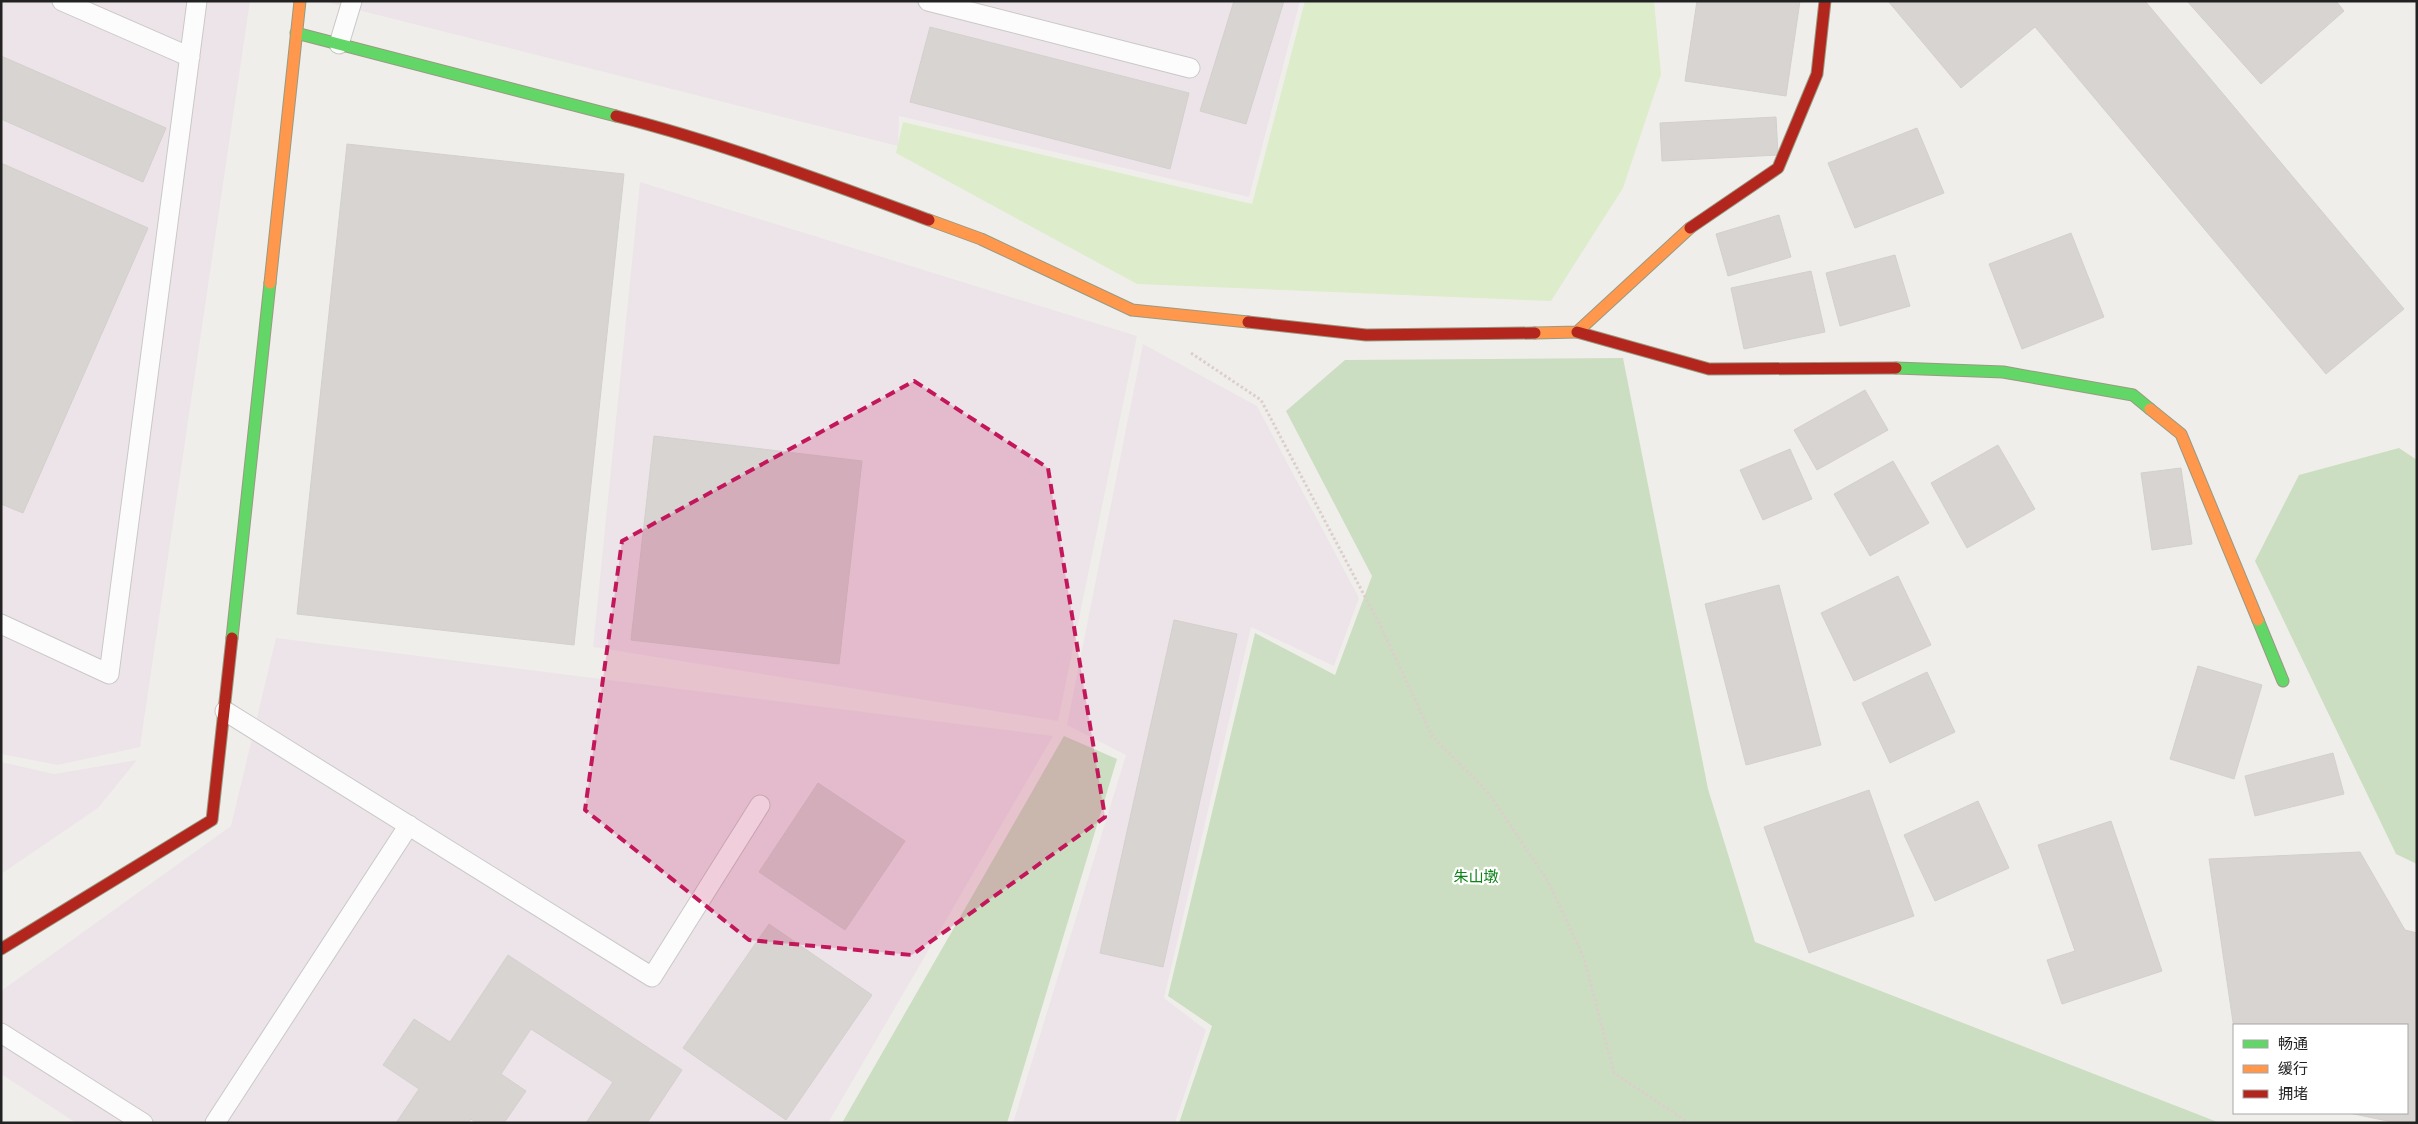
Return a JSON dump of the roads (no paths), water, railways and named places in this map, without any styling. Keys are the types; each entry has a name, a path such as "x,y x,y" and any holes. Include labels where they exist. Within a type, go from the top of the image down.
{"street":[{"path":"1,949 212,820 300,1"},
{"path":"1577,332 1682,233 1778,168 1817,74 1825,1"},
{"path":"296,34 652,125 839,187 981,239 1132,310 1366,335 1577,332 1709,369 1873,367 2002,372 2133,395 2181,434 2283,681"}],"lane":[{"path":"62,1 190,57"},
{"path":"1,624 109,674 197,1"},
{"path":"339,44 352,1"},
{"path":"928,1 1190,68"},
{"path":"225,711 652,977 760,805"},
{"path":"215,1123 409,825"},
{"path":"1,1033 143,1123"}],"park label":[{"name":"朱山墩","path":"1476,877"}]}
